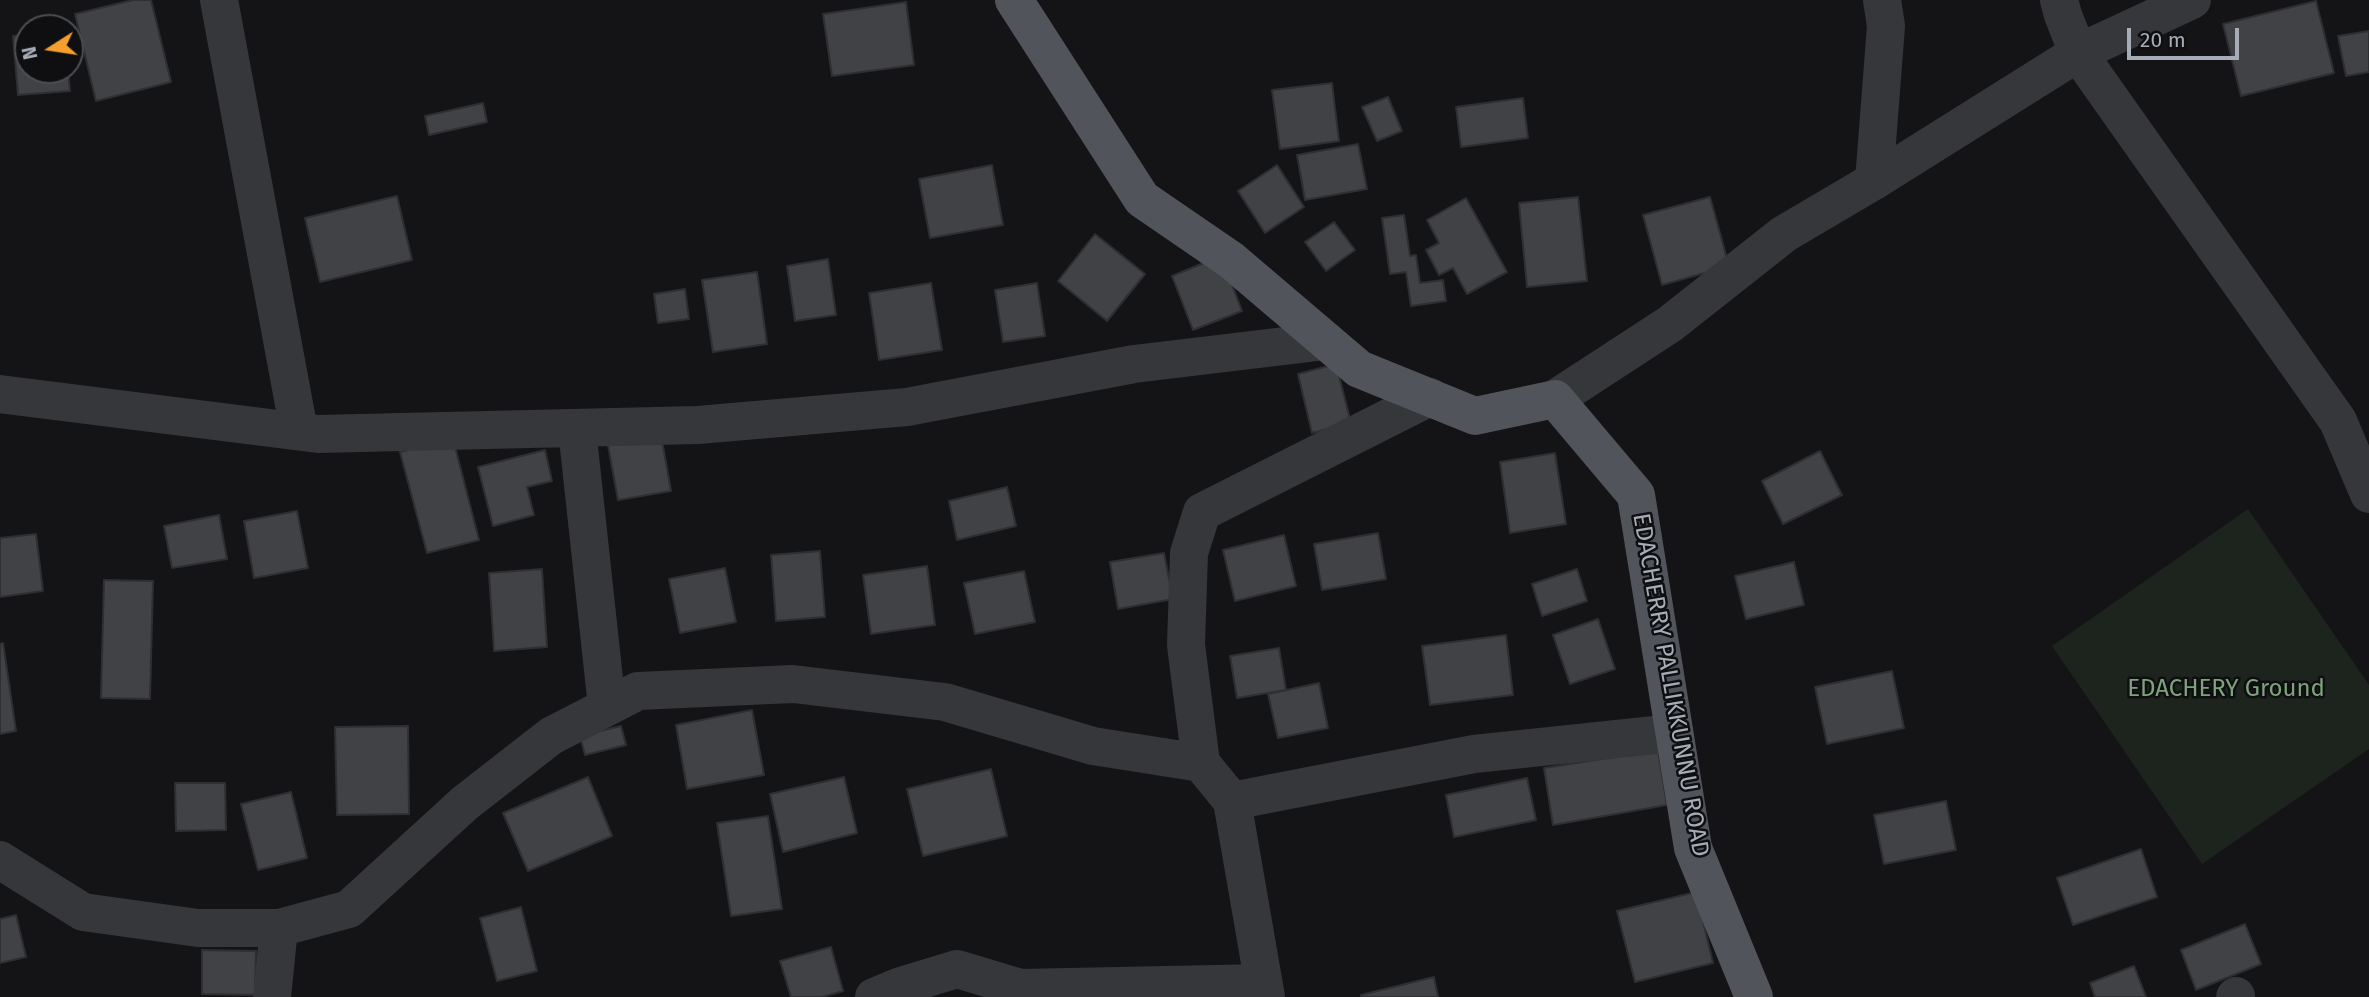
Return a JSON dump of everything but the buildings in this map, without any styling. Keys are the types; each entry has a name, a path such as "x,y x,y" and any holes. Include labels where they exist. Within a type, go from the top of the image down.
{"main road":[{"path":"1014,0 1142,199 1231,260 1359,369 1475,416 1555,399"},
{"name":"EDACHERRY PALLIKKUNNU ROAD","path":"1555,399 1636,495 1693,848 1754,997"}],"street":[{"path":"219,0 299,431"},
{"path":"1874,181 1886,26 1882,0"},
{"path":"1555,399 1670,324 1784,234 2078,53 2192,0"},
{"path":"2051,5 2078,53 2338,421 2369,494"},
{"path":"0,394 318,433 698,425 907,407 1134,364 1326,341"},
{"path":"874,997 957,970 1020,988 1264,990 1232,801 1201,763 1186,645 1189,554 1202,512 1430,397"},
{"path":"577,429 607,707"},
{"path":"0,860 83,912 198,928 279,928 349,909 476,795 551,736 638,691 793,684 945,702 1093,746 1201,763"},
{"path":"1232,801 1474,754 1674,733"},
{"path":"272,997 279,928"}],"green space":[{"name":"EDACHERY Ground","path":"2248,509 2369,685 2369,749 2202,864 2052,646"}]}
